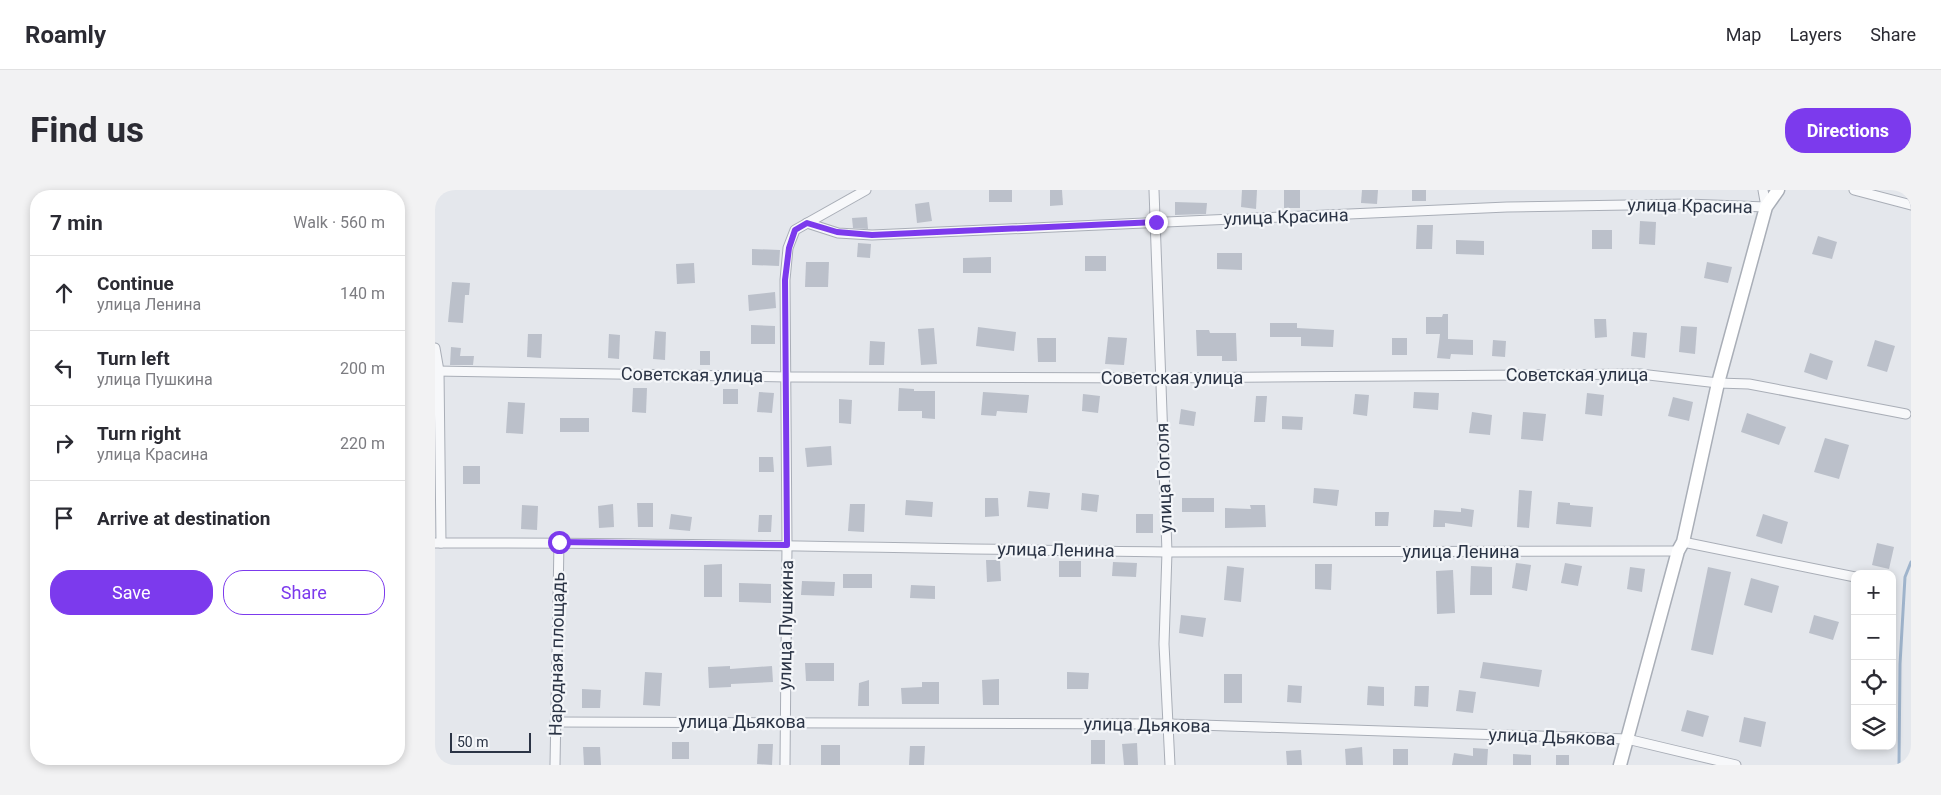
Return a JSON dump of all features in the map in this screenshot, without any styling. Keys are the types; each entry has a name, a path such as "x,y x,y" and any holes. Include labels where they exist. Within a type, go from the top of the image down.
{"main road":[{"path":"1621,765 1681,547 1718,383 1765,207 1778,190"}],"street":[{"name":"улица Пушкина","path":"785,765 787,377 785,280 789,248 795,230 866,190"},
{"name":"улица Гоголя","path":"1154,190 1167,552 1164,644 1170,765"},
{"path":"1763,190 1765,207"},
{"path":"1854,190 1911,205"},
{"name":"улица Красина","path":"807,223 837,232 872,235 1507,207 1687,204 1765,207"},
{"path":"435,348 437,371 438,543"},
{"name":"Советская улица","path":"437,371 787,377 1161,378 1640,374 1718,383 1749,384 1906,414"},
{"name":"улица Ленина","path":"438,543 559,542 1167,552 1681,547 1851,576"},
{"name":"Народная площадь","path":"555,765 559,542"},
{"name":"улица Дьякова","path":"555,722 1169,724 1627,740 1736,765"}],"building":[{"path":"989,190 1012,190 1012,202 989,202"},
{"path":"1050,190 1062,190 1063,205 1050,206"},
{"path":"1242,190 1257,190 1256,209 1241,207"},
{"path":"1284,190 1300,190 1300,208 1284,208"},
{"path":"1362,190 1378,190 1377,204 1361,203"},
{"path":"1412,190 1426,190 1426,201 1412,201"},
{"path":"929,202 932,221 917,223 915,204"},
{"path":"1175,202 1207,203 1206,214 1175,215"},
{"path":"867,217 868,229 853,228 852,218"},
{"path":"1640,221 1656,222 1655,245 1639,244"},
{"path":"1417,225 1433,225 1432,249 1416,249"},
{"path":"1592,230 1612,230 1612,249 1592,249"},
{"path":"1818,236 1837,242 1832,259 1812,254"},
{"path":"1456,240 1484,241 1484,255 1456,254"},
{"path":"858,243 871,244 870,258 857,257"},
{"path":"752,249 780,250 779,266 752,265"},
{"path":"1217,253 1242,253 1242,270 1217,269"},
{"path":"1085,256 1106,256 1106,271 1085,271"},
{"path":"991,257 991,273 963,273 963,258"},
{"path":"806,262 829,262 828,287 805,287"},
{"path":"1707,262 1732,267 1728,283 1704,278"},
{"path":"694,263 695,283 677,284 676,264"},
{"path":"452,282 470,283 469,295 465,295 463,323 448,322"},
{"path":"775,292 776,308 749,311 748,295"},
{"path":"1443,314 1448,314 1448,339 1473,340 1473,355 1451,354 1450,359 1437,358 1440,334 1426,334 1426,317 1442,317"},
{"path":"1594,319 1606,319 1607,337 1595,338"},
{"path":"1270,323 1297,323 1297,328 1334,330 1333,347 1301,346 1301,337 1270,337"},
{"path":"751,325 775,326 775,344 751,344"},
{"path":"1681,326 1697,327 1695,354 1679,352"},
{"path":"978,327 1016,332 1014,351 976,346"},
{"path":"934,328 937,364 921,365 918,329"},
{"path":"1196,330 1209,330 1210,333 1236,333 1237,361 1222,361 1222,356 1197,356"},
{"path":"655,331 666,332 665,360 653,359"},
{"path":"1633,332 1647,333 1645,358 1631,356"},
{"path":"528,334 542,334 541,358 527,357"},
{"path":"609,334 620,335 619,359 608,358"},
{"path":"1108,337 1127,338 1124,365 1105,364"},
{"path":"1037,338 1056,338 1056,362 1038,362"},
{"path":"1392,338 1407,338 1407,355 1392,355"},
{"path":"1493,340 1506,341 1505,357 1492,356"},
{"path":"1875,340 1895,346 1887,372 1867,366"},
{"path":"870,341 885,342 884,365 869,365"},
{"path":"451,347 461,348 460,356 474,356 473,365 450,365"},
{"path":"700,351 710,351 710,365 700,365"},
{"path":"1810,353 1833,361 1827,380 1804,372"},
{"path":"633,388 647,388 646,413 632,412"},
{"path":"899,388 914,389 914,391 935,391 935,419 922,418 922,411 898,411"},
{"path":"723,389 738,389 738,404 723,404"},
{"path":"759,392 774,393 772,413 757,412"},
{"path":"983,392 1029,395 1027,413 997,411 996,416 981,415"},
{"path":"1414,392 1439,393 1438,410 1413,408"},
{"path":"1587,393 1604,395 1602,416 1585,414"},
{"path":"1083,394 1100,396 1098,413 1082,411"},
{"path":"1355,394 1369,395 1367,416 1353,414"},
{"path":"1256,396 1267,396 1265,422 1254,422"},
{"path":"1673,397 1693,402 1689,421 1668,416"},
{"path":"839,399 852,400 851,424 839,423"},
{"path":"508,402 525,403 523,434 506,433"},
{"path":"1181,409 1196,412 1194,426 1179,424"},
{"path":"1472,412 1492,415 1490,435 1469,433"},
{"path":"1523,412 1546,414 1543,441 1521,439"},
{"path":"1747,413 1786,427 1779,445 1741,432"},
{"path":"1282,416 1303,417 1302,430 1282,429"},
{"path":"560,418 589,418 589,432 560,432"},
{"path":"1825,438 1849,445 1839,479 1814,472"},
{"path":"831,446 832,465 807,467 805,448"},
{"path":"759,457 773,457 774,472 759,472"},
{"path":"463,466 480,466 480,484 463,484"},
{"path":"1314,488 1339,490 1337,506 1313,503"},
{"path":"1519,490 1532,491 1529,528 1517,527"},
{"path":"1029,491 1050,493 1048,509 1027,507"},
{"path":"1082,493 1099,495 1097,512 1081,510"},
{"path":"985,498 998,498 999,516 985,517"},
{"path":"1182,498 1214,498 1214,512 1182,512"},
{"path":"906,500 933,502 932,517 905,515"},
{"path":"1558,502 1593,507 1591,527 1556,524"},
{"path":"637,503 653,503 653,527 638,527"},
{"path":"613,504 614,527 599,528 598,506"},
{"path":"850,504 865,504 864,532 848,531"},
{"path":"522,505 538,506 537,530 521,529"},
{"path":"1250,505 1265,505 1266,527 1225,528 1225,508 1251,509"},
{"path":"1461,508 1474,510 1472,527 1445,523 1445,527 1433,527 1434,510 1461,512"},
{"path":"1375,512 1389,512 1388,526 1375,526"},
{"path":"671,514 692,517 690,531 669,529"},
{"path":"1136,514 1153,514 1153,533 1136,533"},
{"path":"1763,514 1788,522 1782,544 1756,536"},
{"path":"759,515 772,515 771,532 758,532"},
{"path":"1877,543 1894,547 1889,569 1872,565"},
{"path":"986,560 1000,560 1001,581 987,582"},
{"path":"1059,561 1081,561 1081,577 1059,577"},
{"path":"1113,562 1137,563 1136,577 1112,576"},
{"path":"1516,563 1531,565 1527,591 1512,588"},
{"path":"1565,563 1582,566 1578,586 1561,583"},
{"path":"722,564 722,597 704,597 704,565"},
{"path":"1315,564 1332,564 1331,590 1315,589"},
{"path":"1227,566 1244,568 1241,602 1224,600"},
{"path":"1471,566 1492,567 1492,595 1470,595"},
{"path":"1630,567 1645,569 1642,592 1627,589"},
{"path":"1708,567 1731,572 1713,655 1691,650"},
{"path":"1453,570 1455,613 1437,614 1436,571"},
{"path":"843,574 872,574 872,588 843,588"},
{"path":"1751,578 1779,586 1772,613 1744,605"},
{"path":"802,581 835,582 834,596 801,595"},
{"path":"739,583 771,584 771,603 739,602"},
{"path":"911,585 935,586 935,599 910,598"},
{"path":"1181,615 1206,618 1203,637 1179,633"},
{"path":"1814,615 1839,622 1833,640 1809,633"},
{"path":"1483,662 1542,670 1539,687 1480,678"},
{"path":"805,663 834,663 834,681 806,681"},
{"path":"730,666 730,669 772,666 773,682 731,684 731,687 709,688 708,667"},
{"path":"645,672 662,673 660,706 643,705"},
{"path":"1067,672 1089,673 1088,689 1067,689"},
{"path":"1224,674 1242,674 1242,703 1224,703"},
{"path":"999,679 999,705 983,705 982,680"},
{"path":"869,680 869,706 858,706 859,683"},
{"path":"922,682 939,682 939,704 902,704 901,688 922,687"},
{"path":"1288,685 1302,686 1301,703 1287,702"},
{"path":"1368,686 1384,687 1384,706 1367,705"},
{"path":"1415,686 1429,686 1428,707 1414,706"},
{"path":"582,689 601,690 600,708 582,708"},
{"path":"1459,690 1476,692 1473,713 1456,711"},
{"path":"1687,710 1709,716 1703,737 1681,731"},
{"path":"1744,717 1766,722 1761,747 1739,742"},
{"path":"1091,740 1105,740 1105,764 1091,764"},
{"path":"672,742 689,742 689,759 672,759"},
{"path":"1137,743 1138,765 1124,765 1122,744"},
{"path":"758,744 773,744 772,765 757,764"},
{"path":"821,745 840,745 840,765 821,765"},
{"path":"910,746 925,746 924,765 909,765"},
{"path":"583,747 600,747 601,765 584,765"},
{"path":"1362,747 1363,765 1346,765 1345,749"},
{"path":"1473,748 1488,749 1487,765 1452,765 1454,753 1473,756"},
{"path":"1393,749 1408,749 1408,765 1393,765"},
{"path":"1301,750 1302,765 1287,765 1286,751"},
{"path":"1513,754 1531,755 1531,765 1513,765"},
{"path":"1556,755 1569,755 1569,765 1556,765"}],"waterway":[{"path":"1899,765 1900,664 1905,577 1911,562"}],"route":[{"path":"559,542 787,545 785,280 789,248 795,230 807,223 837,232 872,235 1156,222"}]}
